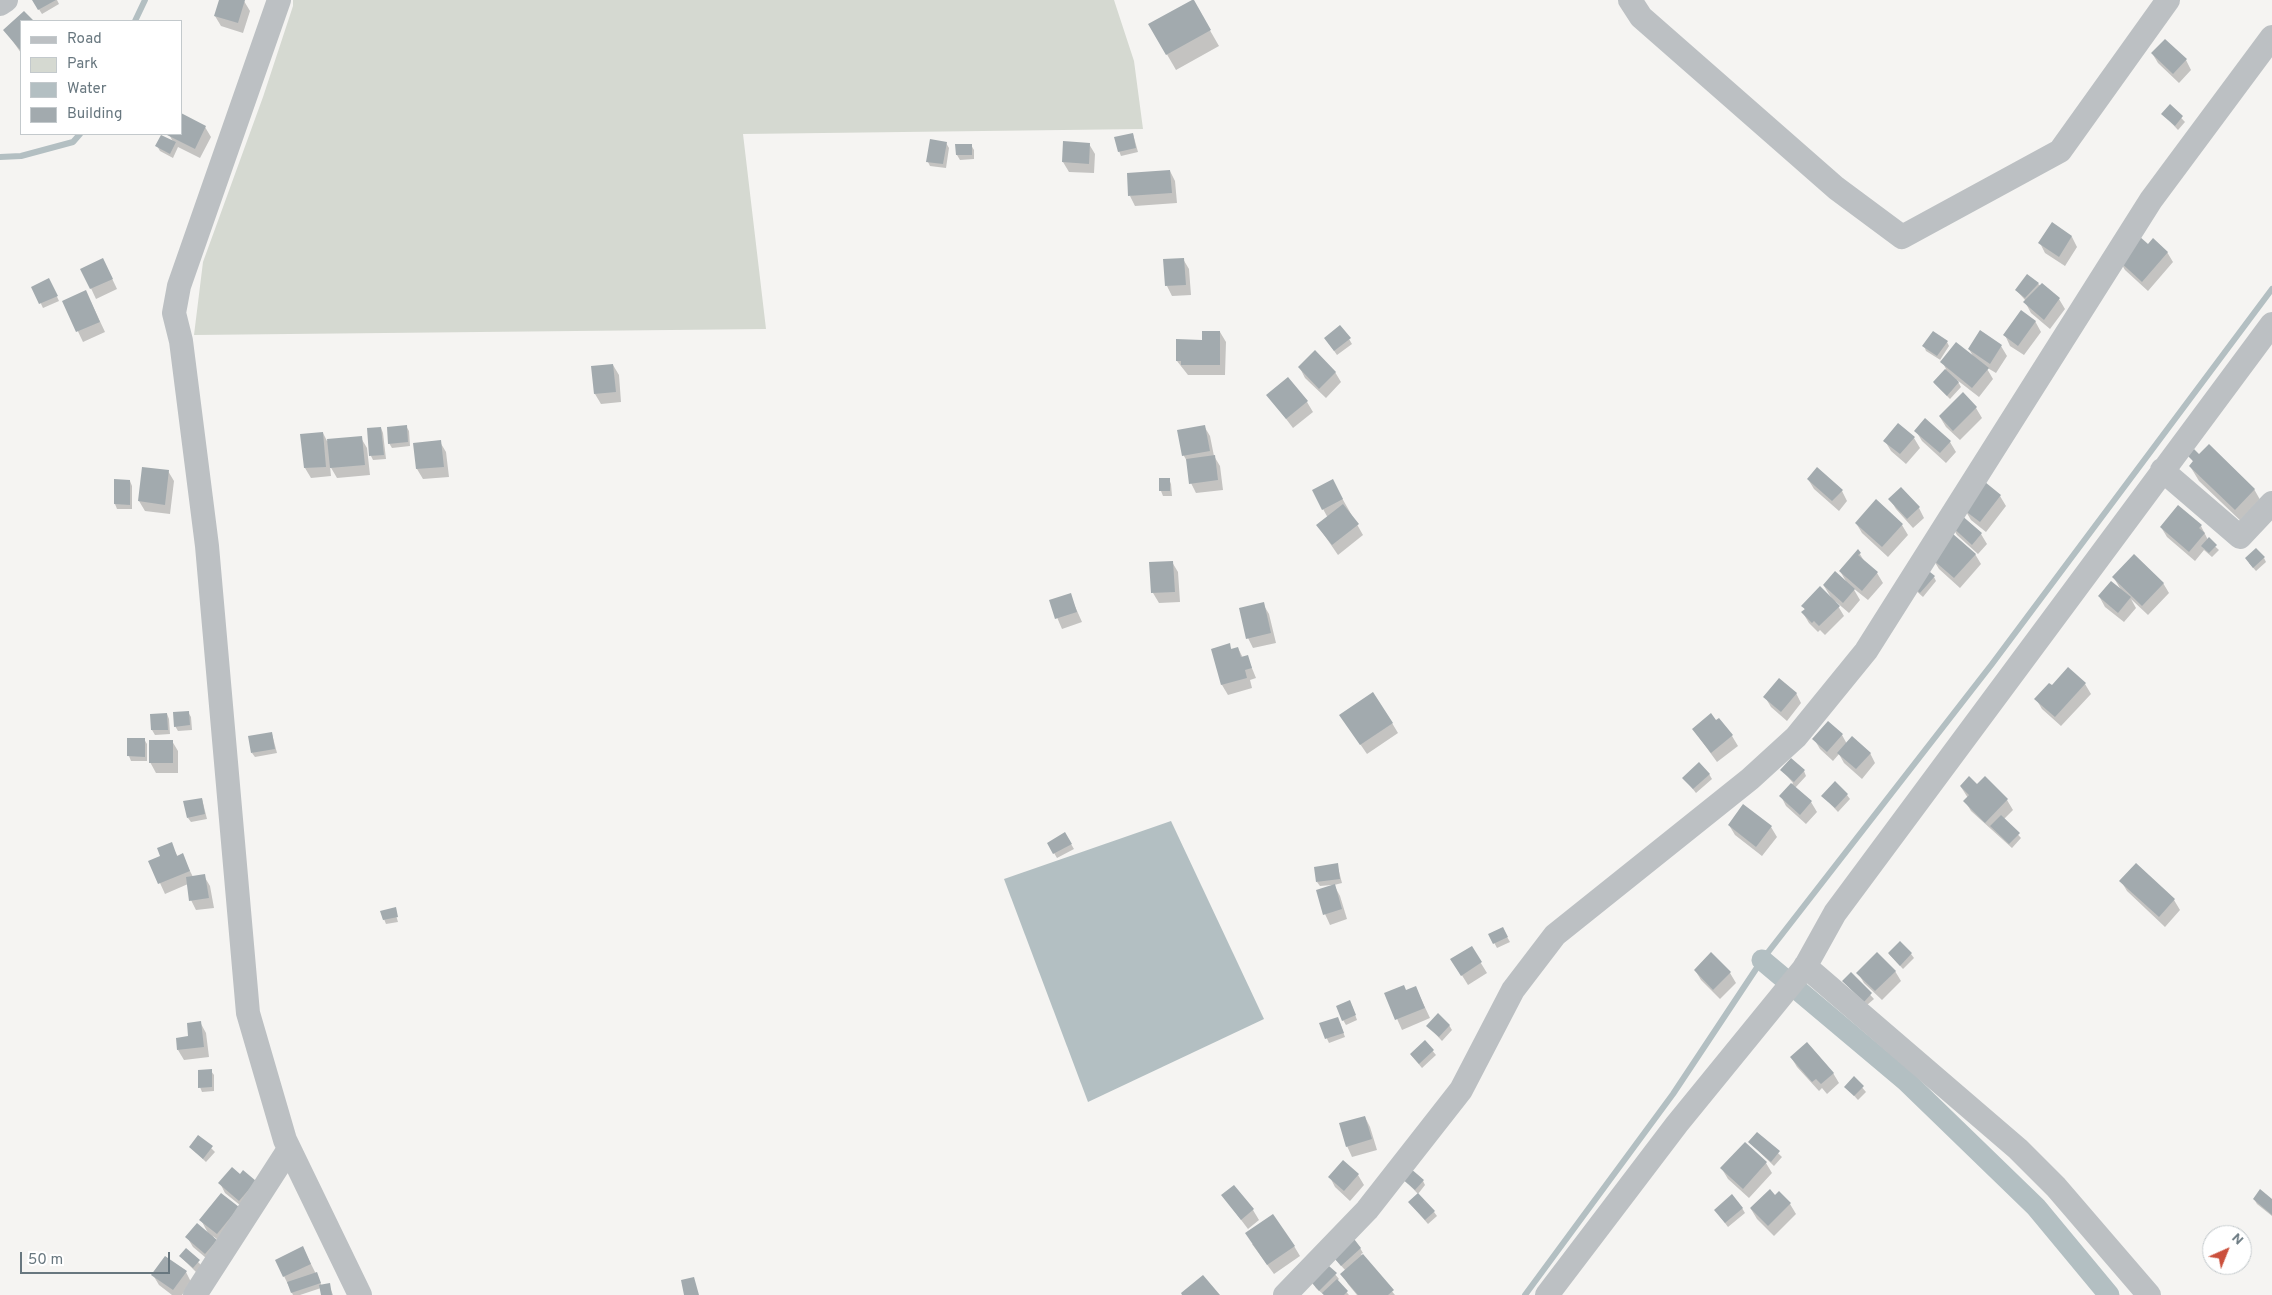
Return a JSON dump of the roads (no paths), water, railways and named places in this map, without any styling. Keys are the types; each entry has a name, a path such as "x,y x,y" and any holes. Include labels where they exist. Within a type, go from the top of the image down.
{"street":[{"path":"0,4 6,0"},
{"path":"279,0 179,286 174,313 180,341 207,546 248,1013 284,1140 360,1295"},
{"path":"1630,0 1641,16 1836,188 1902,237 2060,151 2168,0"},
{"path":"1285,1295 1367,1210 1461,1090 1514,990 1555,935 1750,779 1796,737 1866,651 2151,200 2272,38"},
{"path":"1546,1295 1677,1124 1805,966 1835,913 2272,324"},
{"path":"2162,470 2240,537 2272,503"},
{"path":"1805,966 2018,1149 2056,1187 2149,1295"},
{"path":"195,1295 289,1149"}],"water":[{"path":"1171,821 1264,1019 1088,1102 1004,879"}],"waterway":[{"path":"135,20 145,0"},
{"path":"0,157 21,156 73,142 79,135"},
{"path":"1525,1295 1673,1094 1762,960 1992,664 2272,289"},
{"path":"1762,960 1906,1081 2036,1207 2109,1295"}]}
